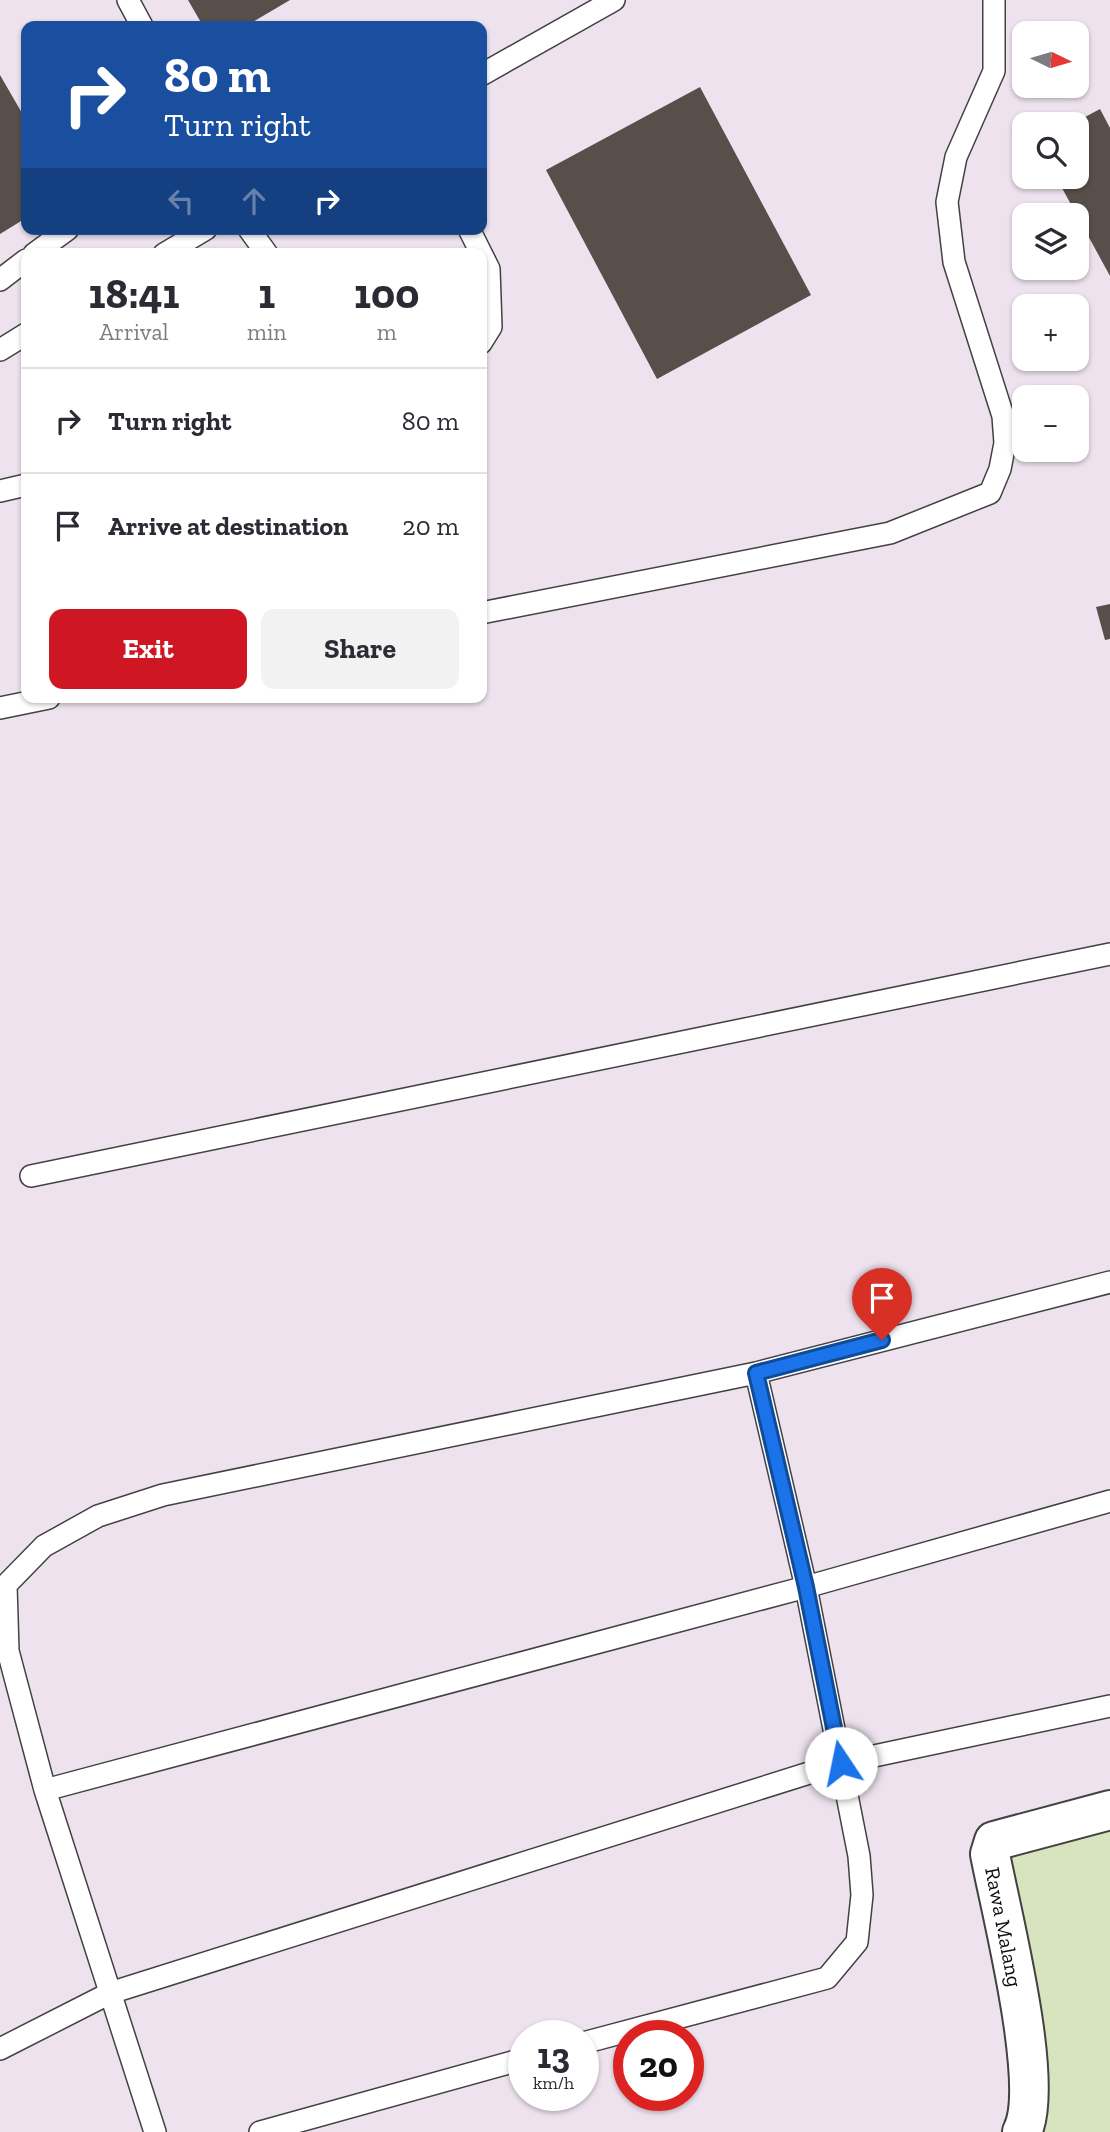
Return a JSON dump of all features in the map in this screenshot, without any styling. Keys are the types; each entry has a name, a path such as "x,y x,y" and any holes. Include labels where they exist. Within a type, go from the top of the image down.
{"street":[{"name":"Rawa Malang","path":"1022,2132 1029,2109 1028,2053 990,1854 994,1841 1110,1810"}],"lane":[{"path":"128,0 139,21"},
{"path":"487,72 614,0"},
{"path":"487,612 890,533 989,493 1003,456 1003,416 954,262 947,202 956,157 994,71 994,0"},
{"path":"42,248 60,235"},
{"path":"174,248 196,235"},
{"path":"0,280 21,264"},
{"path":"487,265 491,327 487,333"},
{"path":"0,350 21,337"},
{"path":"0,491 21,486"},
{"path":"0,708 24,703"},
{"path":"31,1176 1110,954"},
{"path":"155,2132 45,1790 8,1651 6,1585 44,1546 98,1516 163,1495 756,1373 1110,1282"},
{"path":"599,2039 827,1978 858,1942 862,1895 859,1856 806,1587 756,1373"},
{"path":"45,1790 806,1587 1110,1501"},
{"path":"0,2049 110,1993 841,1763 1110,1706"},
{"path":"260,2132 508,2063"}],"shaded area":[{"path":"0,0 1110,0 1110,1811 1022,2132 0,2132"}],"green space":[{"path":"1110,1811 1110,2132 1022,2132 994,1841"}],"building":[{"path":"188,0 290,0 254,21 200,21"},
{"path":"0,75 21,111 21,221 0,234"},
{"path":"700,87 811,295 657,379 546,170"},
{"path":"1100,109 1110,128 1110,276 1089,238 1089,203 1070,203 1063,189 1089,189 1089,115"},
{"path":"1110,604 1110,639 1105,640 1096,607"}],"route":[{"path":"841,1763 806,1587 756,1373 882,1340"}]}
